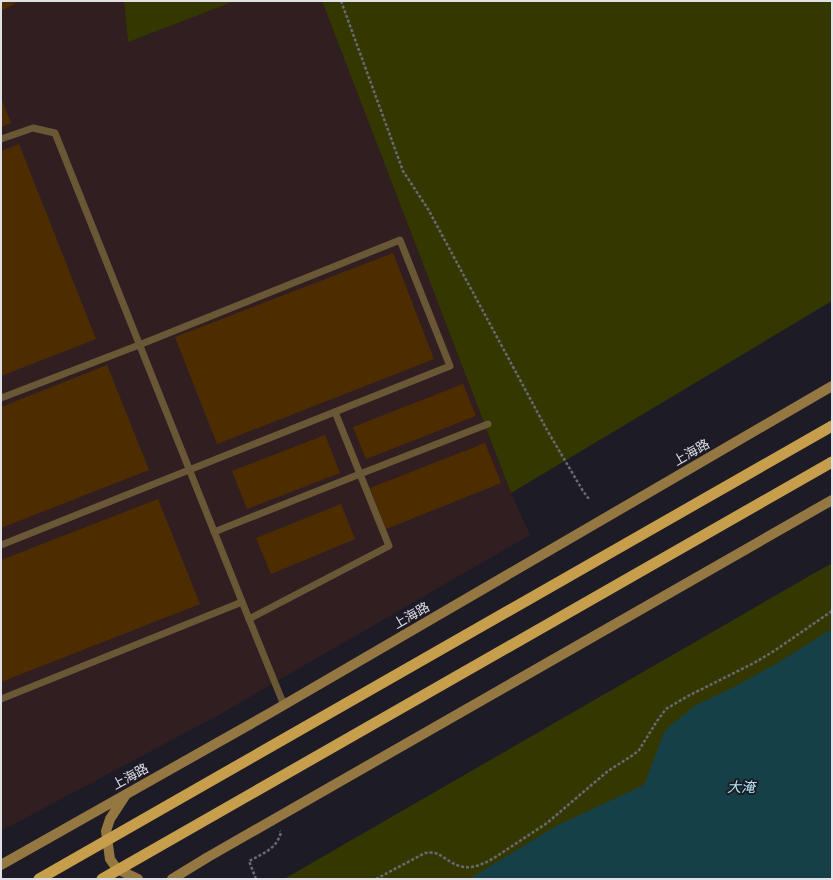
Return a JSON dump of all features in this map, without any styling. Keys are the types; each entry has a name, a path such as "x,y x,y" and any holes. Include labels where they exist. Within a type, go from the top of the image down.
{"highway":[{"path":"39,879 832,426"},
{"path":"102,879 832,462"}],"main road":[{"name":"上海路","path":"1,865 284,705 832,386"},
{"path":"172,879 832,500"},
{"path":"128,793 110,819 106,831 110,859 118,869 138,879"}],"lane":[{"path":"1,139 34,128 55,133 284,705"},
{"path":"1,398 139,345 400,240 450,366 1,545"},
{"path":"249,619 389,546 335,412"},
{"path":"214,532 488,424"},
{"path":"1,699 242,602"}],"path":[{"path":"341,1 403,170 428,209 546,430 589,499"},
{"path":"376,879 425,853 434,852 459,867 466,868 486,863 547,823 608,771 639,750 666,709 688,696 754,663 832,611"},
{"path":"256,879 249,861 272,848 279,840 281,832 274,820"}],"shaded area":[{"path":"1,1 124,1 128,41 235,1 322,1 511,493 530,535 217,716 1,831"}],"green space":[{"path":"124,1 235,1 128,42"},
{"path":"322,1 832,1 832,301 511,493"},
{"path":"832,563 832,879 284,879"}],"water":[{"name":"大淹","path":"832,629 832,879 469,879 558,825 644,785 665,730 696,705 728,690 774,665"}],"building":[{"path":"1,1 20,1 1,11"},
{"path":"1,98 11,123 1,127"},
{"path":"19,144 96,339 1,376 1,151"},
{"path":"393,253 434,359 217,444 175,337"},
{"path":"107,365 149,470 1,528 1,407"},
{"path":"463,384 476,416 366,459 353,427"},
{"path":"325,435 340,473 247,509 232,471"},
{"path":"485,443 501,483 386,529 370,488"},
{"path":"158,499 200,604 1,682 1,560"},
{"path":"341,504 355,539 271,574 256,538"}]}
